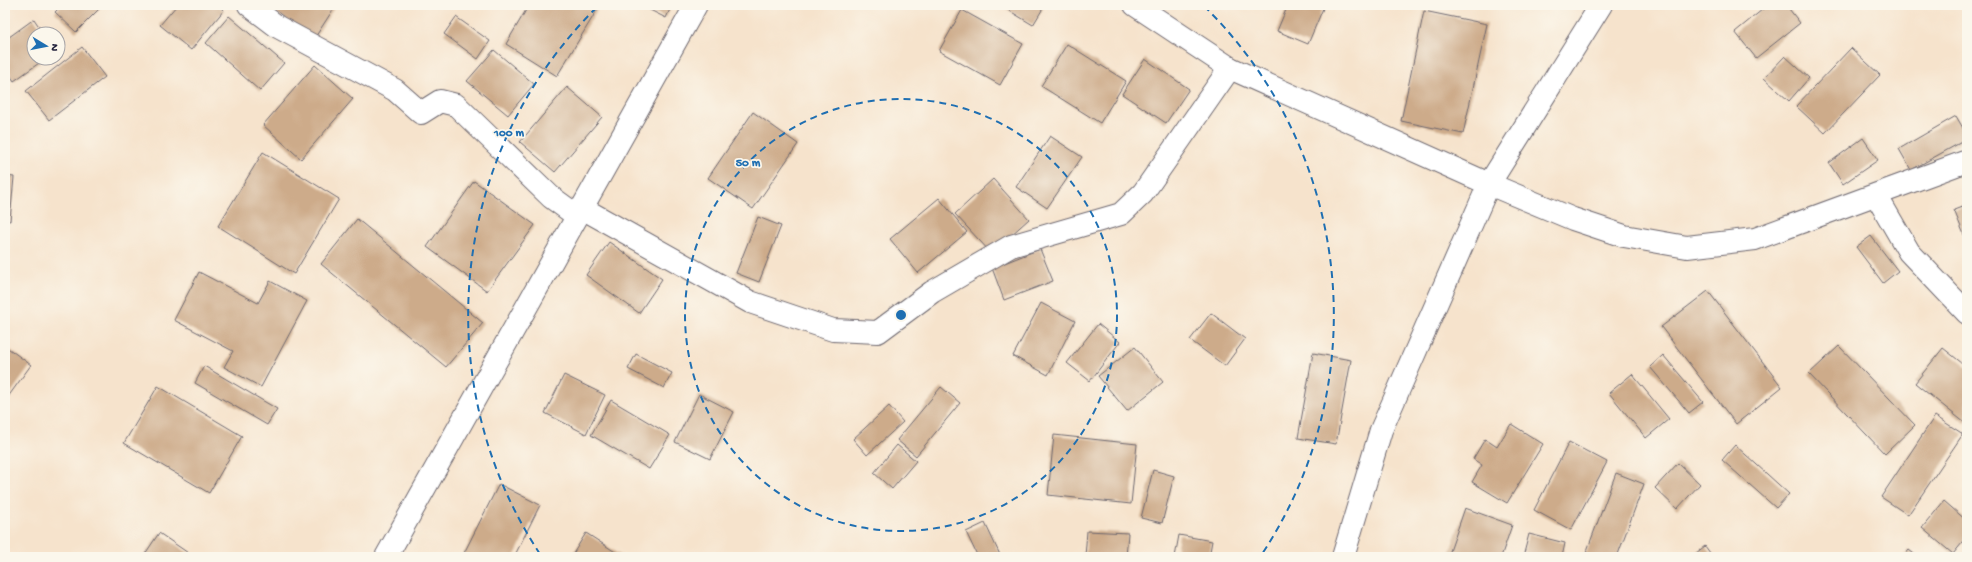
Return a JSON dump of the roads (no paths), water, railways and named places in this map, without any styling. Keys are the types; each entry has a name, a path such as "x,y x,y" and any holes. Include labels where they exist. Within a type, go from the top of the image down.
{"street":[{"path":"250,5 278,27 395,90 421,113 440,101 456,105 551,197 750,302 833,330 878,332 932,292 1011,246 1121,214 1143,193 1230,68"},
{"path":"386,557 696,5"},
{"path":"1135,5 1230,68 1489,184 1573,219 1624,236 1687,247 1755,239 1967,161"},
{"path":"1343,557 1381,430 1489,184 1601,5"},
{"path":"1876,195 1909,252 1967,313"}]}
